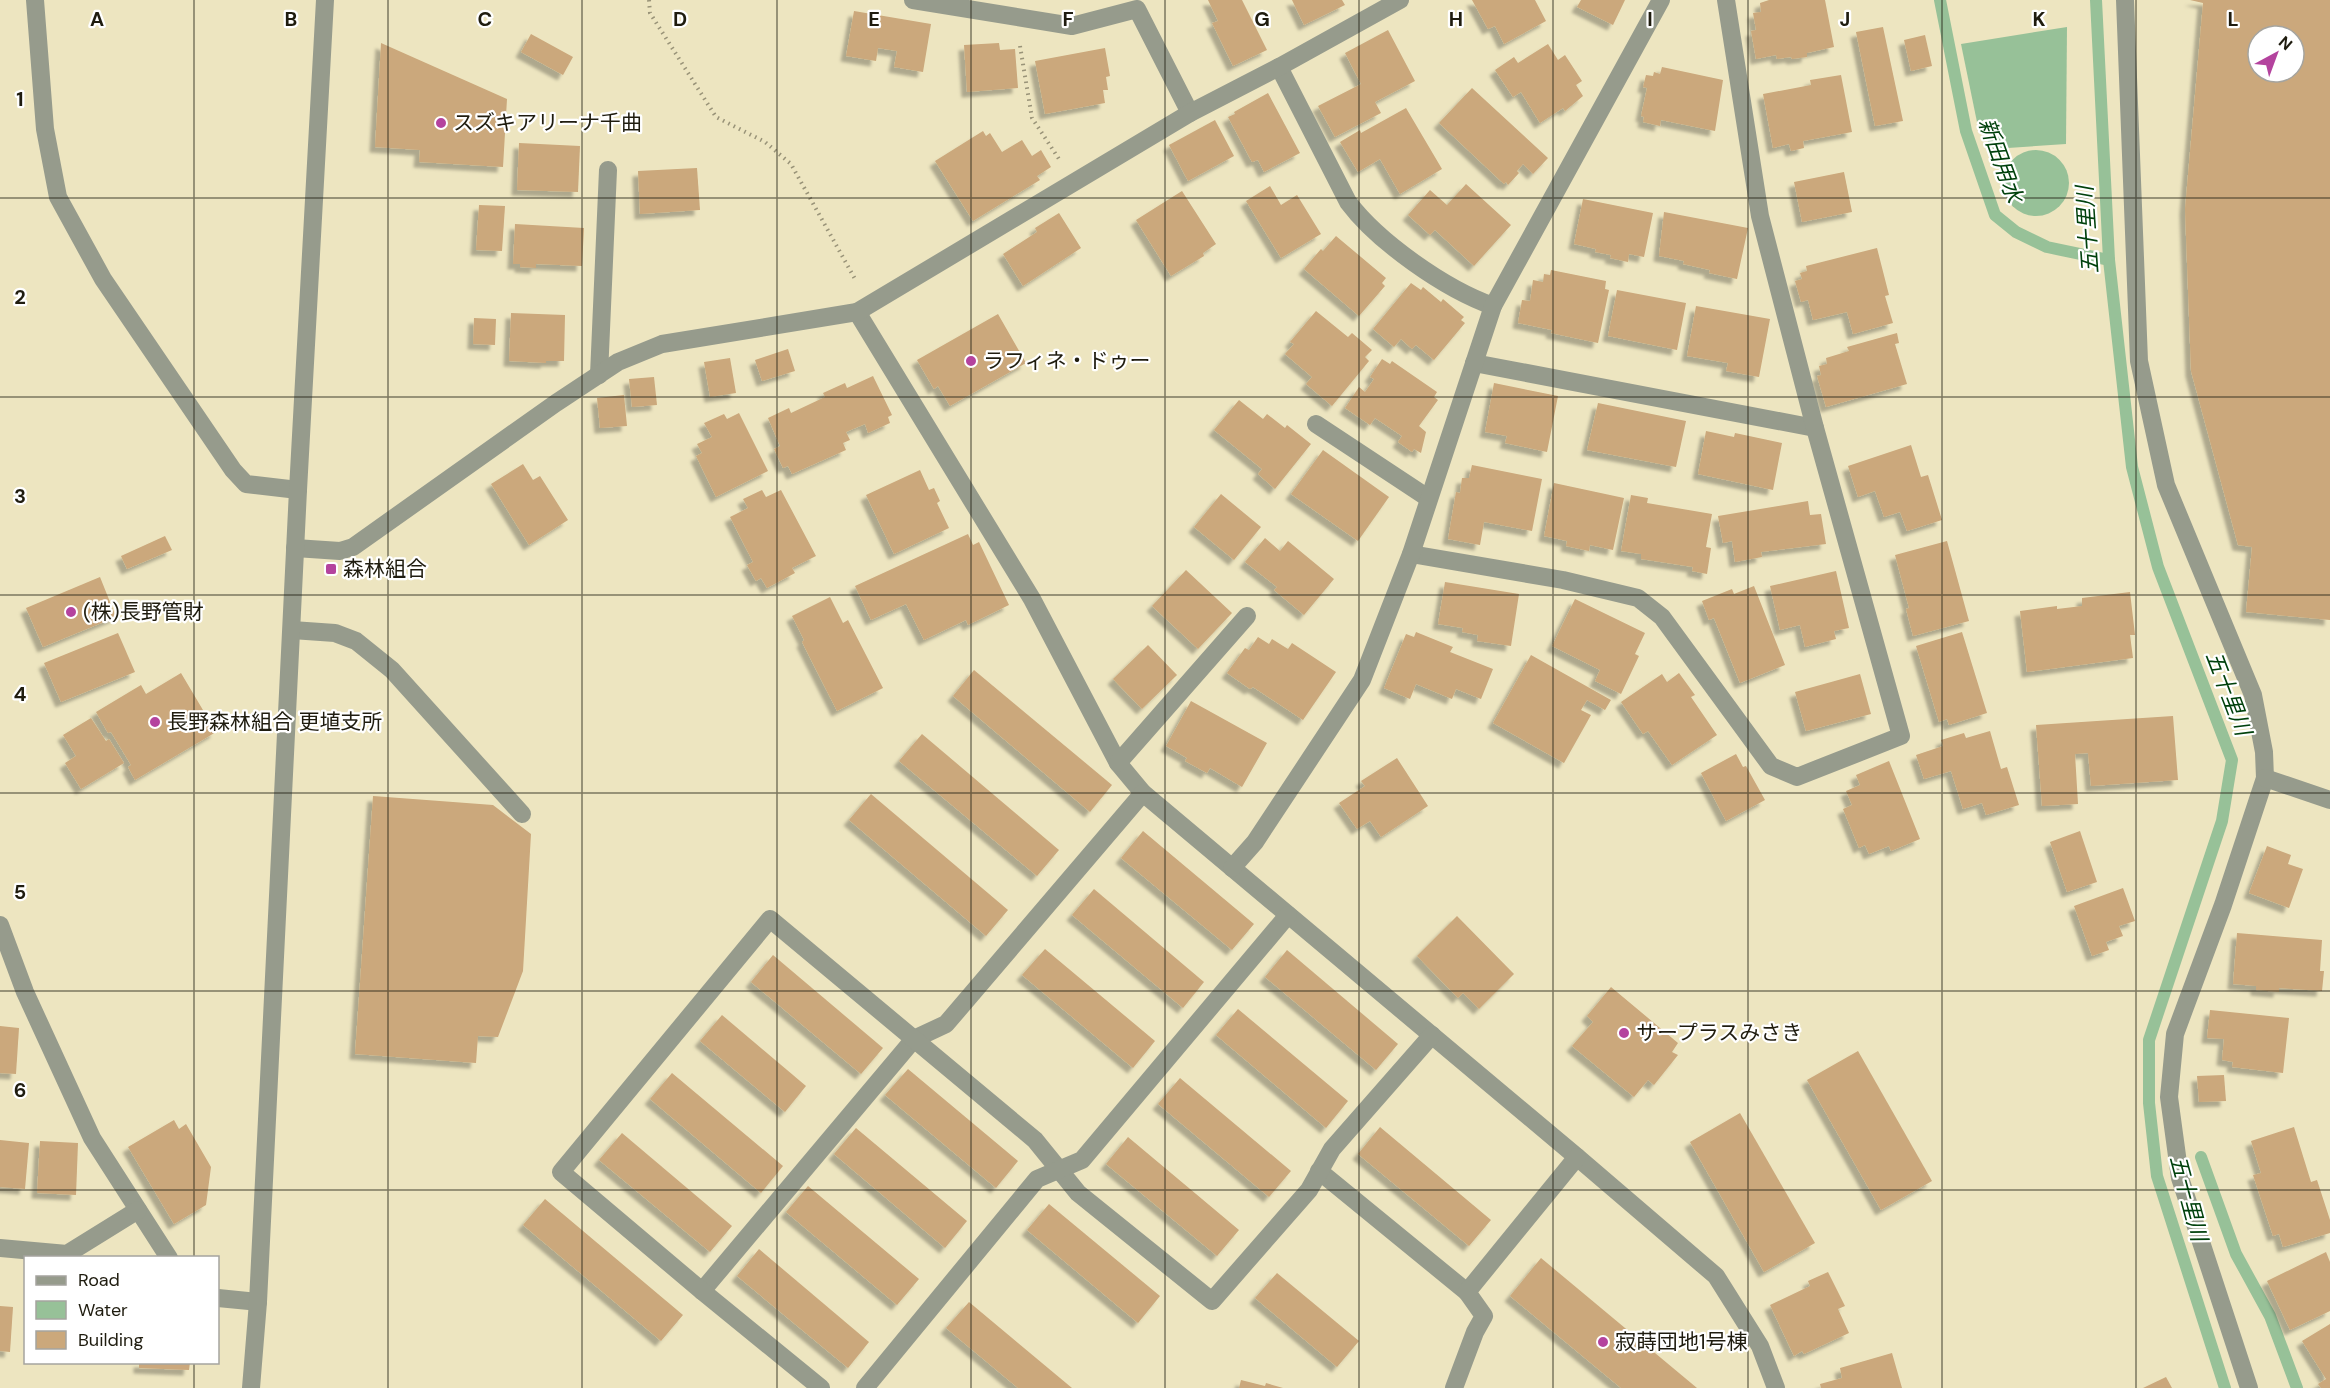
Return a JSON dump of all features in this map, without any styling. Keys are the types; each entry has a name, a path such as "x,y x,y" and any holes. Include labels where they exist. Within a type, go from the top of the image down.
{"street":[{"path":"34,0 45,129 58,197 103,279 233,470 246,484 298,490"},
{"path":"251,1388 258,1302 325,0"},
{"path":"914,0 1072,26 1137,9 1190,112"},
{"path":"295,548 340,551 353,547 556,403 618,362 662,344 857,312 1190,112 1279,67 1400,0"},
{"path":"1232,868 1255,842 1362,680 1411,554 1493,306 1661,0"},
{"path":"1411,554 1563,580 1638,598 1662,617 1771,766 1797,777 1901,736 1815,428 1760,216 1726,0"},
{"path":"2125,0 2139,361 2166,485 2253,695 2264,752 2265,778 2223,905 2175,1034 2169,1097 2180,1178 2249,1388"},
{"path":"1279,67 1348,202 1361,219 1409,259 1475,299 1493,306"},
{"path":"599,375 608,170"},
{"path":"857,312 1032,599 1118,763 1143,793 1577,1156 1716,1276 1760,1346 1776,1388"},
{"path":"1473,363 1815,428"},
{"path":"1316,424 1428,498"},
{"path":"1118,763 1247,616"},
{"path":"292,630 334,633 356,642 392,670 522,814"},
{"path":"2265,778 2330,800"},
{"path":"702,1291 914,1039 946,1024 1143,793"},
{"path":"865,1388 1037,1179 1082,1160 1288,915"},
{"path":"821,1388 561,1172 770,919 1035,1140 1078,1194 1212,1301 1309,1190 1332,1149 1432,1035"},
{"path":"0,926 25,992 92,1138 168,1256"},
{"path":"1467,1292 1577,1156"},
{"path":"1319,1171 1467,1292 1484,1316 1475,1332 1454,1388"},
{"path":"0,1248 67,1254 138,1210"},
{"path":"219,1298 258,1302"}],"path":[{"path":"649,0 650,12 716,117 765,142 791,164 862,291 857,312"},
{"path":"1015,16 1032,118 1074,182"}],"water":[{"path":"2067,27 2066,144 1993,149 1978,127 1961,44"},
{"path":"2036,150 2048,153 2059,160 2066,171 2069,183 2066,195 2059,206 2048,213 2036,216 2024,213 2013,206 2006,195 2003,183 2006,171 2013,160 2024,153"}],"building":[{"path":"1208,0 1242,0 1267,50 1233,66 1212,23 1218,21"},
{"path":"1292,0 1342,0 1345,5 1304,25"},
{"path":"1472,0 1535,0 1546,21 1504,44 1495,26 1488,29"},
{"path":"1581,0 1625,0 1613,25 1577,7"},
{"path":"1769,0 1825,0 1834,47 1807,53 1807,57 1777,59 1776,55 1756,59 1751,31 1756,30 1753,13 1761,12 1760,3"},
{"path":"2190,0 2330,0 2330,620 2246,612 2252,547 2238,545 2191,371 2185,209 2203,3"},
{"path":"854,11 931,24 923,72 894,67 897,51 878,48 876,61 846,56"},
{"path":"1883,27 1903,121 1875,126 1856,32"},
{"path":"1388,30 1415,81 1375,102 1381,113 1335,137 1318,106 1361,84 1345,53"},
{"path":"531,34 573,57 563,75 521,52"},
{"path":"1925,35 1932,66 1911,71 1904,40"},
{"name":"スズキアリーナ千曲","path":"381,43 507,99 503,167 419,162 420,150 375,147"},
{"path":"999,43 1000,50 1015,49 1018,88 967,92 964,45"},
{"path":"1548,44 1558,60 1565,55 1582,81 1576,85 1583,96 1565,111 1563,108 1540,123 1521,92 1513,97 1495,70 1514,57 1518,63"},
{"path":"1105,48 1110,76 1106,77 1108,90 1103,90 1105,103 1045,114 1035,61"},
{"path":"1662,67 1723,80 1715,131 1661,120 1660,126 1643,122 1644,117 1641,116 1647,88 1643,87 1646,75 1653,76 1654,72 1660,74"},
{"path":"1841,75 1852,132 1803,141 1804,148 1791,151 1789,144 1773,148 1763,94 1811,85 1810,80"},
{"path":"1472,88 1548,158 1533,174 1523,164 1517,171 1519,173 1508,185 1506,182 1504,184 1439,123"},
{"path":"1268,93 1300,153 1264,172 1258,160 1252,162 1228,117"},
{"path":"1406,108 1442,169 1400,194 1380,159 1358,172 1340,142"},
{"path":"1215,120 1234,156 1188,181 1169,145"},
{"path":"983,131 986,136 990,133 1002,152 1022,140 1032,156 1041,150 1051,167 1037,176 1040,180 973,221 935,161"},
{"path":"519,143 580,146 578,192 517,190"},
{"path":"697,168 700,210 640,214 638,171"},
{"path":"1844,172 1852,212 1802,222 1794,182"},
{"path":"1466,184 1511,225 1474,266 1435,230 1430,235 1408,215 1430,190 1447,205"},
{"path":"1270,186 1281,205 1297,195 1321,234 1281,258 1246,201"},
{"path":"1182,191 1216,244 1203,253 1204,256 1171,276 1136,220"},
{"path":"1583,199 1653,213 1644,257 1629,254 1628,262 1595,252 1596,249 1574,244"},
{"path":"479,205 505,206 502,251 476,250"},
{"path":"1664,212 1748,228 1737,279 1709,273 1710,270 1683,264 1684,261 1659,256"},
{"path":"1059,213 1081,248 1023,286 1003,254 1037,232 1035,228"},
{"path":"515,224 584,228 582,266 536,264 536,268 513,264"},
{"path":"1336,236 1386,278 1382,283 1385,286 1359,316 1304,269"},
{"path":"1877,248 1889,295 1885,296 1893,323 1853,334 1847,312 1813,320 1808,300 1801,302 1795,281 1802,279 1800,273 1807,271 1806,266"},
{"path":"1551,270 1606,281 1605,289 1609,290 1598,343 1518,323 1522,300 1530,301 1533,280 1543,282 1544,274 1550,275"},
{"path":"1411,283 1421,290 1423,287 1441,302 1443,299 1464,317 1461,320 1465,323 1434,360 1416,345 1412,349 1401,339 1394,347 1373,329"},
{"path":"1617,290 1686,303 1677,350 1608,336"},
{"path":"1696,306 1770,319 1759,377 1726,371 1728,363 1687,356"},
{"path":"1316,311 1348,337 1352,333 1372,350 1365,357 1369,361 1332,406 1306,384 1312,377 1285,354 1294,344 1290,342"},
{"path":"511,313 565,315 564,361 546,361 546,363 509,361"},
{"name":"ラフィネ・ドゥー","path":"998,314 1026,363 950,406 938,386 934,389 917,360"},
{"path":"474,318 496,319 495,345 473,344"},
{"path":"1897,333 1899,343 1895,344 1907,384 1826,407 1817,376 1821,375 1819,366 1827,364 1826,358 1849,351 1847,347"},
{"path":"788,349 795,371 762,381 755,360"},
{"path":"730,358 736,393 710,397 704,362"},
{"path":"1382,359 1390,364 1392,361 1437,392 1434,397 1438,400 1419,426 1426,432 1421,453 1414,449 1412,452 1398,442 1402,436 1375,418 1370,425 1345,408 1359,387 1365,392 1374,379 1370,377"},
{"path":"873,376 892,415 888,417 890,423 868,433 865,424 846,432 850,440 843,443 846,450 792,474 788,466 783,468 774,449 780,446 768,418 789,408 791,413 825,397 823,393 845,383 847,388"},
{"path":"654,377 657,405 632,407 629,379"},
{"path":"1494,383 1558,396 1547,452 1505,443 1507,436 1485,432"},
{"path":"624,395 627,426 600,428 597,398"},
{"path":"1239,400 1263,419 1267,414 1285,428 1287,425 1311,444 1275,489 1258,474 1262,469 1214,430"},
{"path":"1598,403 1686,421 1676,467 1587,450"},
{"path":"739,413 768,471 716,497 696,456 702,453 697,444 712,437 704,423 724,414 727,419"},
{"path":"1706,431 1734,437 1735,433 1782,443 1773,490 1698,474"},
{"path":"1911,445 1921,477 1928,475 1942,520 1907,531 1900,512 1884,517 1875,491 1858,497 1848,466"},
{"path":"1323,450 1389,497 1358,541 1291,494"},
{"path":"523,464 533,480 540,476 568,520 529,545 491,484"},
{"path":"1472,465 1542,479 1532,531 1484,522 1480,545 1448,539 1456,492 1460,493 1462,478 1469,478"},
{"path":"920,470 929,490 934,488 940,501 937,503 949,528 894,554 866,495"},
{"path":"1554,483 1624,498 1613,550 1590,545 1589,551 1566,546 1567,541 1544,536"},
{"path":"762,490 766,497 781,490 816,556 792,568 795,573 767,588 761,578 756,581 747,565 753,562 730,517 748,508 743,499"},
{"path":"1221,494 1261,527 1234,560 1194,527"},
{"path":"1631,495 1648,498 1647,503 1712,514 1706,547 1711,548 1707,574 1692,571 1693,567 1641,559 1641,554 1621,551"},
{"path":"1808,501 1810,515 1821,514 1826,544 1761,552 1762,557 1735,562 1732,541 1723,543 1718,516"},
{"path":"968,534 973,545 979,542 1009,605 968,625 966,620 924,640 906,604 871,620 855,586"},
{"path":"165,536 172,550 127,569 121,556"},
{"path":"1265,538 1280,551 1288,541 1334,579 1304,615 1274,590 1277,587 1245,562"},
{"path":"1947,541 1969,621 1913,636 1906,609 1909,608 1895,555"},
{"path":"1186,570 1232,613 1198,649 1152,606"},
{"path":"1836,571 1849,628 1834,631 1836,639 1805,647 1800,625 1780,630 1770,586"},
{"name":"(株)長野管財","path":"100,577 116,617 43,647 26,608"},
{"path":"1445,582 1519,594 1511,646 1477,641 1478,635 1462,632 1463,628 1438,624"},
{"path":"1754,586 1785,665 1740,683 1714,618 1709,620 1702,601 1732,589 1734,594"},
{"path":"2130,592 2135,635 2130,635 2133,658 2027,672 2020,611 2057,606 2057,609 2082,606 2082,598"},
{"path":"830,597 843,623 848,620 883,688 837,711 802,642 804,640 792,616"},
{"path":"1575,599 1645,633 1635,654 1639,656 1621,694 1595,681 1600,670 1552,646"},
{"path":"1416,632 1453,647 1450,652 1493,669 1481,699 1456,689 1452,699 1416,684 1410,699 1384,688 1406,634 1414,637"},
{"path":"1962,632 1987,713 1949,725 1947,719 1939,722 1916,646"},
{"path":"118,633 135,672 61,702 44,663"},
{"path":"1258,637 1269,644 1272,639 1288,649 1292,643 1336,672 1303,720 1227,673 1245,648 1249,650"},
{"path":"1148,645 1177,675 1142,709 1113,679"},
{"path":"1531,655 1611,700 1605,710 1587,700 1581,710 1591,715 1564,763 1493,723"},
{"path":"974,670 1112,785 1090,812 953,696"},
{"name":"長野森林組合 更埴支所","path":"181,673 216,732 135,780 128,767 131,765 96,712 141,685 146,694"},
{"path":"1679,673 1695,695 1691,697 1717,735 1672,765 1648,731 1643,734 1621,702 1662,674 1667,682"},
{"path":"1860,674 1871,714 1806,731 1795,692"},
{"path":"1191,701 1267,743 1242,787 1210,768 1207,773 1185,761 1187,758 1166,746"},
{"path":"2173,716 2178,780 2091,786 2088,753 2075,754 2078,804 2042,806 2036,725"},
{"path":"91,718 106,741 109,739 124,763 81,789 65,763 76,756 63,735"},
{"path":"1990,731 2001,769 2007,767 2019,805 1986,815 1982,803 1963,809 1951,771 1924,779 1916,755 1943,746 1941,740 1964,733 1966,738"},
{"path":"922,734 1059,850 1037,876 899,761"},
{"path":"1736,754 1743,767 1746,766 1765,800 1726,821 1701,773"},
{"path":"1397,758 1428,806 1381,837 1370,821 1357,829 1339,803 1365,786 1361,781"},
{"path":"1889,761 1920,839 1891,851 1889,846 1869,854 1865,845 1859,848 1843,809 1852,805 1846,791 1860,785 1856,775"},
{"path":"871,794 1008,910 986,936 849,820"},
{"path":"373,796 493,805 531,834 523,971 498,1037 478,1036 476,1063 355,1054"},
{"path":"1143,831 1254,924 1232,950 1121,858"},
{"path":"2080,831 2097,882 2067,892 2050,842"},
{"path":"2267,846 2291,855 2288,864 2303,869 2289,908 2249,893"},
{"path":"2123,888 2135,921 2119,926 2123,936 2106,942 2109,950 2092,956 2074,906"},
{"path":"1094,889 1204,982 1183,1008 1072,915"},
{"path":"1457,916 1514,974 1479,1009 1463,993 1458,998 1417,956"},
{"path":"2237,933 2322,940 2320,971 2324,971 2322,991 2279,988 2279,992 2256,990 2256,986 2233,984"},
{"path":"1045,949 1155,1041 1133,1068 1022,975"},
{"path":"1287,950 1398,1044 1376,1070 1265,977"},
{"path":"773,955 883,1048 861,1074 751,982"},
{"name":"サープラスみさき","path":"1611,987 1678,1043 1672,1052 1678,1055 1654,1085 1648,1080 1634,1097 1572,1046 1593,1022 1587,1016"},
{"path":"1238,1009 1348,1101 1326,1128 1216,1035"},
{"path":"2210,1010 2289,1018 2283,1073 2232,1067 2233,1062 2222,1060 2224,1039 2207,1038"},
{"path":"722,1015 806,1086 785,1112 700,1041"},
{"path":"0,1026 19,1028 16,1074 0,1073"},
{"path":"1858,1051 1932,1181 1881,1210 1807,1080"},
{"path":"908,1069 1018,1161 996,1188 885,1095"},
{"path":"672,1073 783,1166 761,1193 650,1099"},
{"path":"2224,1075 2226,1101 2199,1102 2197,1076"},
{"path":"1180,1078 1291,1171 1269,1197 1158,1104"},
{"path":"1740,1113 1815,1243 1764,1272 1690,1142"},
{"path":"174,1120 179,1129 186,1124 211,1167 206,1205 174,1224 128,1147"},
{"path":"1380,1127 1491,1220 1469,1246 1358,1154"},
{"path":"2294,1127 2311,1182 2317,1180 2330,1220 2330,1233 2283,1247 2279,1234 2273,1236 2253,1175 2261,1173 2251,1141"},
{"path":"856,1128 967,1221 945,1248 834,1154"},
{"path":"622,1133 732,1226 710,1252 599,1160"},
{"path":"1128,1137 1239,1230 1217,1256 1106,1164"},
{"path":"0,1140 29,1143 25,1189 0,1187"},
{"path":"40,1141 78,1143 76,1195 37,1193"},
{"path":"808,1186 919,1279 897,1305 786,1212"},
{"path":"545,1199 683,1315 661,1341 523,1225"},
{"path":"1049,1204 1160,1296 1138,1323 1027,1230"},
{"path":"759,1249 869,1342 848,1368 737,1276"},
{"path":"2326,1252 2330,1262 2330,1311 2290,1330 2267,1281"},
{"name":"寂蒔団地1号棟","path":"1541,1258 1697,1388 1621,1388 1510,1296"},
{"path":"1828,1272 1845,1306 1838,1309 1849,1333 1804,1354 1802,1351 1794,1356 1770,1305 1810,1286 1808,1281"},
{"path":"1277,1273 1359,1341 1337,1367 1255,1298"},
{"path":"969,1302 1072,1388 1018,1388 946,1328"},
{"path":"0,1306 13,1307 10,1352 0,1351"},
{"path":"2330,1324 2330,1388 2321,1388 2318,1384 2326,1379 2302,1341"},
{"path":"1892,1353 1902,1388 1821,1388 1820,1384 1842,1378 1840,1368"},
{"path":"139,1364 190,1364 189,1370 139,1368"},
{"path":"2166,1377 2172,1388 2143,1388"},
{"path":"1241,1380 1265,1386 1266,1383 1283,1388 1239,1388"}],"waterway":[{"name":"新田用水","path":"1940,0 1966,131 1995,215 2016,232 2047,247 2109,260"},
{"name":"五十里川","path":"2096,0 2109,260 2132,467 2158,567 2232,760 2222,821 2149,1040 2149,1103 2157,1176 2225,1388"},
{"path":"2201,1157 2236,1254 2270,1316 2297,1388"}],"place":[{"name":"スズキアリーナ千曲","path":"441,123"},
{"name":"ラフィネ・ドゥー","path":"971,361"},
{"name":"森林組合","path":"331,569"},
{"name":"(株)長野管財","path":"71,612"},
{"name":"長野森林組合 更埴支所","path":"155,722"},
{"name":"サープラスみさき","path":"1624,1033"},
{"name":"寂蒔団地1号棟","path":"1603,1342"}]}
